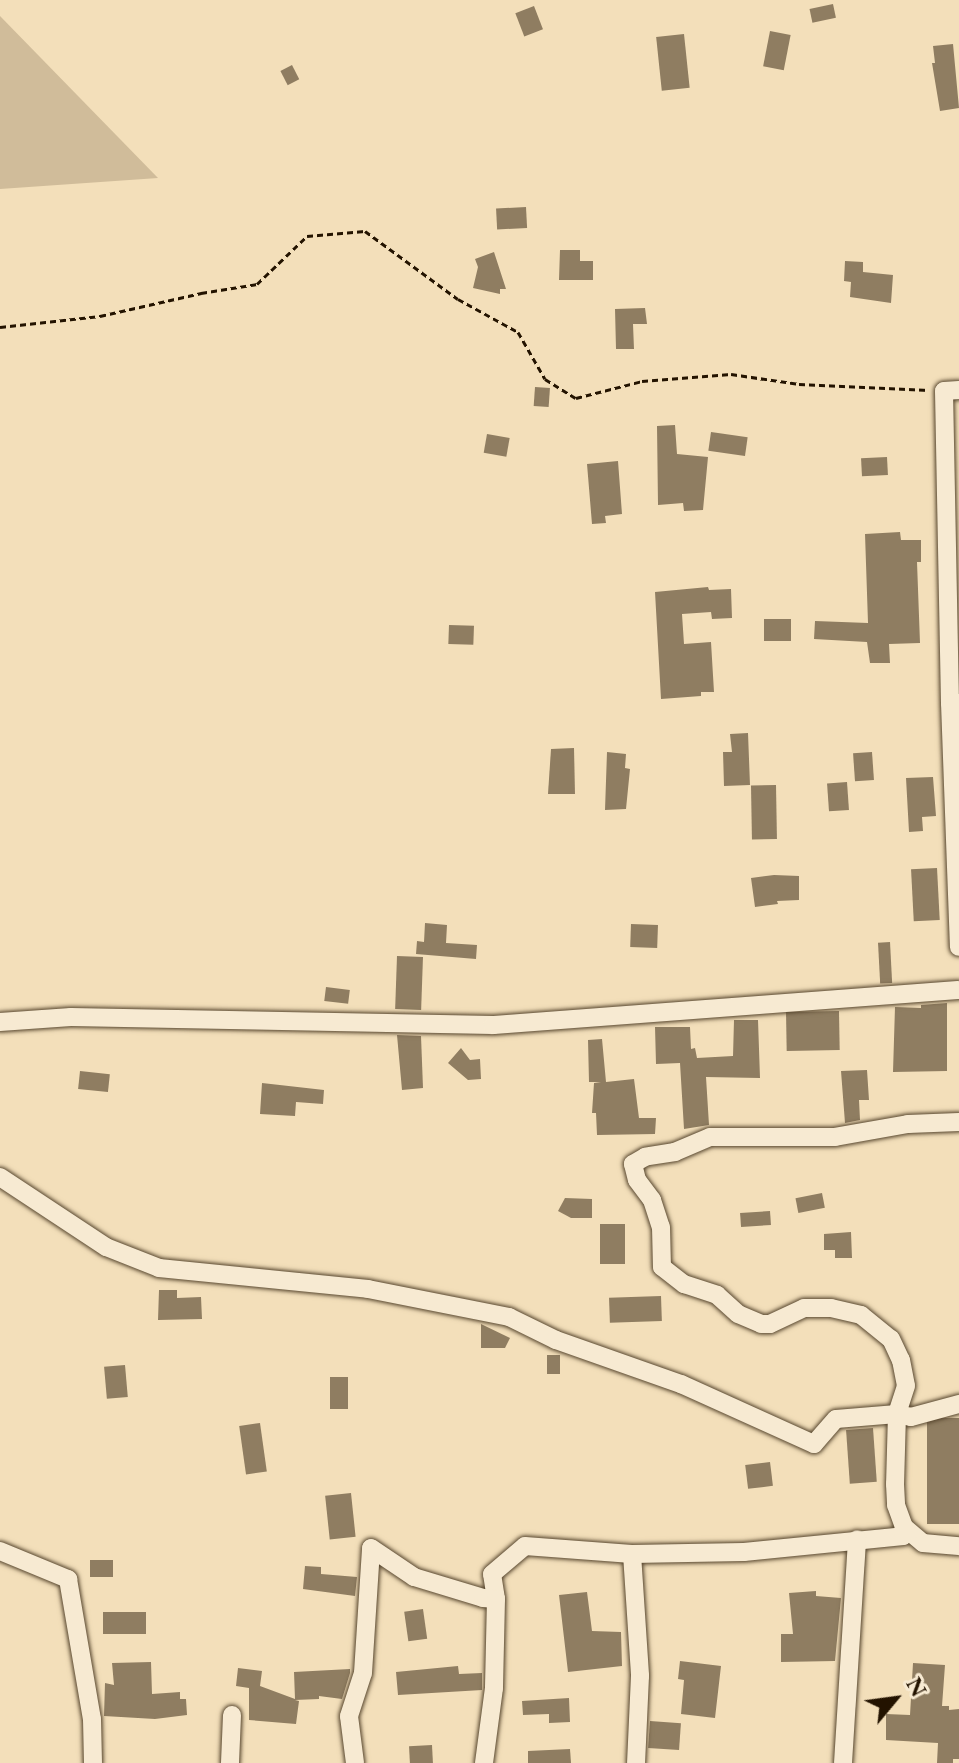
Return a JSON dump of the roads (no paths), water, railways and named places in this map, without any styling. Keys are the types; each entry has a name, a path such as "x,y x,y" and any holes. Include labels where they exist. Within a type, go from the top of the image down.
{"street":[{"path":"952,391 959,947"},
{"path":"0,1022 71,1017 493,1025 959,990"},
{"path":"484,1763 494,1688 496,1599 492,1574 525,1546 632,1554 744,1552 903,1536 904,1527 896,1505 897,1414 906,1386 901,1360 891,1339 861,1315 831,1308 804,1308 770,1324 761,1324 738,1314 717,1295 684,1284 662,1267 661,1227 652,1200 637,1180 633,1164 645,1157 675,1152 710,1137 835,1137 908,1124 959,1122"},
{"path":"0,1177 106,1247 159,1268 368,1289 509,1317 556,1340 716,1399 814,1444 836,1419 897,1414 911,1417 959,1404"},
{"path":"904,1527 923,1543 959,1546"},
{"path":"843,1763 857,1539"},
{"path":"355,1763 349,1716 363,1673 371,1548 414,1577 483,1598 496,1599"},
{"path":"0,1551 68,1579 92,1719 93,1763"},
{"path":"632,1554 640,1676 636,1763"},
{"path":"230,1763 232,1715"}]}
